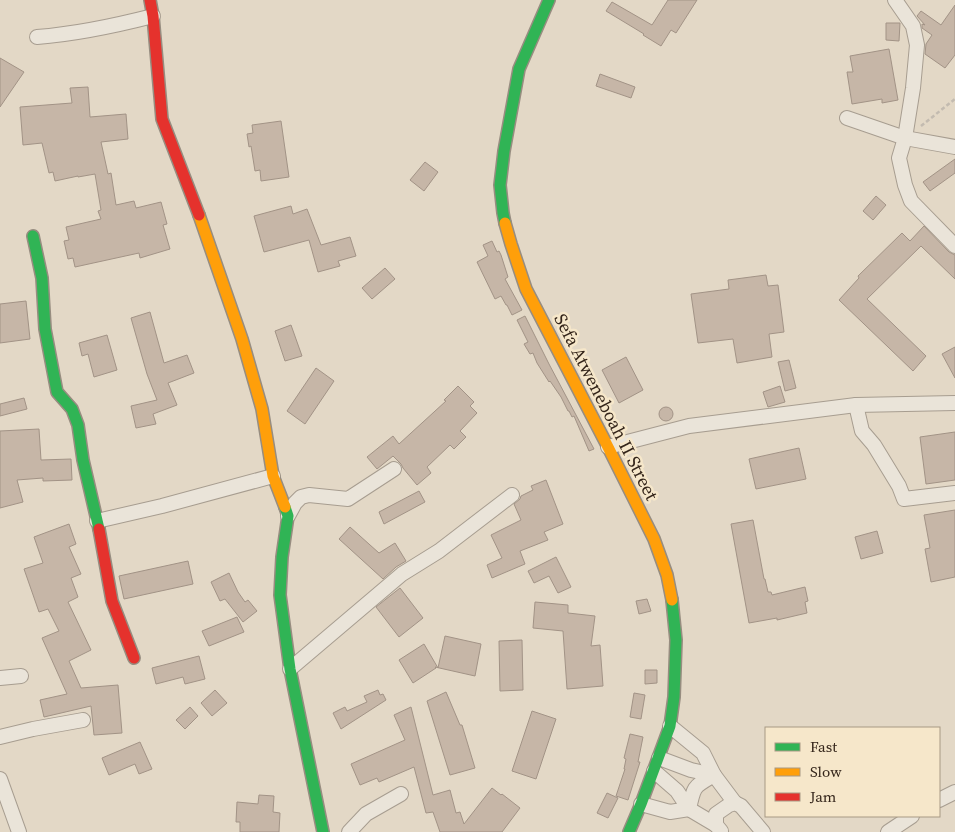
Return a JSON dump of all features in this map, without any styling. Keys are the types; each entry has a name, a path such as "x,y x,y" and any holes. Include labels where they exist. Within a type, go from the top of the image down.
{"street":[{"path":"150,0 162,119 200,218 242,339 262,409 273,476 288,516"},
{"name":"Sefa Atweneboah II Street","path":"549,0 519,69 504,151 500,185 502,213 510,244 526,289 654,540 667,575 673,603 676,640 674,697 670,726 629,832"},
{"path":"895,0 913,26 917,45 913,88 905,138 899,158 905,185 911,201 955,246"},
{"path":"37,37 113,26 152,16"},
{"path":"847,118 905,138 955,147"},
{"path":"33,236 42,278 45,329 57,392 72,408 78,425 83,460 112,601 134,658"},
{"path":"608,448 689,426 856,405 955,403"},
{"path":"856,405 862,431 874,444 899,486 904,499 955,494"},
{"path":"323,832 290,669 280,595 282,557 288,516 294,503 301,497 309,495 348,499 394,469"},
{"path":"97,521 162,506 273,476"},
{"path":"290,669 402,574 439,551 512,495"},
{"path":"0,678 21,676"},
{"path":"0,737 83,720"},
{"path":"670,726 703,753 714,775 735,803 741,806 763,832"},
{"path":"659,758 691,770 714,775"},
{"path":"654,771 677,791 690,809 718,828"},
{"path":"690,809 693,791 697,785 714,775"},
{"path":"0,779 18,832"},
{"path":"940,800 955,792"},
{"path":"348,832 366,814 401,794"},
{"path":"718,828 716,814 735,803"},
{"path":"641,804 670,812 690,809"},
{"path":"888,832 910,817"}],"path":[{"path":"905,138 955,99"}],"building":[{"path":"668,0 697,0 676,33 671,30 661,46 606,11 612,2 652,25"},
{"path":"955,5 955,55 945,68 925,54 926,44 932,35 922,28 922,24 925,25 917,16 921,11 941,25"},
{"path":"886,23 900,23 899,41 886,40"},
{"path":"889,49 898,100 882,103 882,99 852,104 847,72 853,72 850,56"},
{"path":"0,58 24,72 0,107"},
{"path":"600,74 635,87 631,98 596,86"},
{"path":"88,87 90,117 126,114 128,139 101,142 108,174 111,173 116,205 134,201 136,208 161,202 167,224 163,225 170,249 140,258 139,253 75,267 73,258 68,259 64,241 69,240 66,227 101,219 98,211 101,210 95,174 55,181 53,172 49,173 42,143 23,145 20,107 72,103 70,88"},
{"path":"281,121 289,177 261,181 260,170 255,171 247,134 253,133 252,125"},
{"path":"955,159 955,173 930,191 923,182"},
{"path":"425,162 438,172 424,191 410,180"},
{"path":"876,196 886,205 873,220 863,211"},
{"path":"291,206 293,214 307,209 321,245 350,237 356,256 338,261 340,266 318,272 309,240 264,252 254,216"},
{"path":"924,226 949,252 955,255 955,279 921,246 867,299 926,356 913,371 839,300 859,278 858,276 902,233 910,241"},
{"path":"492,241 497,252 499,251 501,255 508,277 505,279 522,310 512,315 501,296 495,299 477,262 488,256 483,245"},
{"path":"385,268 395,279 372,299 362,288"},
{"path":"766,275 768,286 778,285 784,332 769,334 772,357 737,363 733,339 698,343 691,294 729,289 728,280"},
{"path":"26,301 30,339 0,343 0,304"},
{"path":"150,312 164,363 187,355 194,373 168,383 177,405 153,414 156,424 136,428 131,406 157,400 147,374 131,318"},
{"path":"525,316 594,449 589,451 574,416 572,417 561,397 549,382 533,353 530,354 524,344 528,342 517,320"},
{"path":"291,325 302,356 285,361 275,331"},
{"path":"107,335 117,370 94,377 88,354 82,356 79,343"},
{"path":"955,347 955,378 942,354"},
{"path":"626,357 643,390 619,403 602,370"},
{"path":"789,360 796,388 785,391 778,362"},
{"path":"316,368 334,381 305,424 287,411"},
{"path":"458,386 474,402 470,406 477,413 460,431 466,437 454,449 450,445 427,467 431,473 417,485 393,456 377,469 367,457 393,436 399,444 446,401 444,400"},
{"path":"780,386 785,402 768,407 763,392"},
{"path":"24,398 27,409 0,416 0,404"},
{"path":"663,407 669,407 673,414 669,421 663,421 659,417 659,411"},
{"path":"39,429 41,460 71,459 72,480 43,481 43,478 17,480 23,502 0,508 0,431"},
{"path":"955,432 955,480 926,484 920,437"},
{"path":"799,448 806,479 756,489 749,459"},
{"path":"546,480 563,524 544,532 548,540 520,551 525,564 492,578 487,565 502,558 491,535 521,520 514,504 521,496 533,490 531,486"},
{"path":"419,491 425,502 384,524 379,512"},
{"path":"955,510 955,577 931,582 925,549 930,548 924,515"},
{"path":"753,520 768,592 771,592 772,595 805,587 808,601 805,602 807,613 777,620 777,618 749,623 731,524"},
{"path":"69,524 76,544 69,547 81,574 71,578 78,597 68,602 91,650 69,661 81,688 118,685 122,733 94,735 91,706 44,717 40,700 67,694 42,638 59,631 48,609 39,612 24,569 43,563 34,537"},
{"path":"350,527 379,553 395,543 406,561 383,579 339,539"},
{"path":"877,531 883,553 861,559 855,537"},
{"path":"556,557 571,587 558,593 549,576 534,583 528,571"},
{"path":"188,561 193,584 124,599 119,576"},
{"path":"229,573 245,602 248,600 257,611 243,622 225,599 220,601 211,582"},
{"path":"400,588 423,618 399,637 376,607"},
{"path":"647,599 651,611 639,614 636,601"},
{"path":"535,602 568,605 568,613 595,616 591,646 600,645 603,686 567,689 563,631 533,628"},
{"path":"237,617 244,632 209,646 202,631"},
{"path":"445,636 481,644 475,676 438,668"},
{"path":"522,640 523,690 500,691 499,641"},
{"path":"424,644 438,668 435,667 413,683 399,660"},
{"path":"199,656 205,679 185,684 183,677 156,684 152,668"},
{"path":"645,670 657,670 657,683 645,684"},
{"path":"215,690 227,703 212,716 201,703"},
{"path":"378,690 380,695 383,694 386,700 341,729 333,713 345,707 347,711 367,702 364,696"},
{"path":"446,692 460,725 462,725 475,768 450,775 427,701"},
{"path":"634,693 645,695 641,719 630,717"},
{"path":"190,707 198,716 185,729 176,720"},
{"path":"411,707 433,795 450,790 456,813 460,812 464,824 492,788 520,808 502,832 440,832 433,812 426,813 414,767 379,782 377,778 360,785 351,764 405,740 394,715"},
{"path":"532,711 556,719 536,779 512,771"},
{"path":"630,734 643,737 638,762 640,762 628,800 616,796 625,769 626,759 624,758"},
{"path":"140,742 152,769 139,774 135,764 109,775 102,758"},
{"path":"607,793 618,798 608,818 597,813"},
{"path":"259,795 274,796 273,812 280,813 279,832 240,832 240,822 236,822 237,802 258,804"}],"traffic: fast":[{"path":"505,223 500,185 504,151 519,69 549,0"},
{"path":"33,236 42,278 45,329 57,392 72,409 78,425 83,460 99,529"},
{"path":"285,507 288,516 282,557 280,595 290,669 323,832"},
{"path":"629,832 670,726 674,697 676,640 672,600"}],"traffic: slow":[{"path":"199,215 242,339 262,409 273,476 285,507"},
{"path":"505,223 526,289 654,539 667,575 672,600"}],"traffic: jam":[{"path":"150,0 162,119 199,215"},
{"path":"99,529 112,601 134,658"}]}
